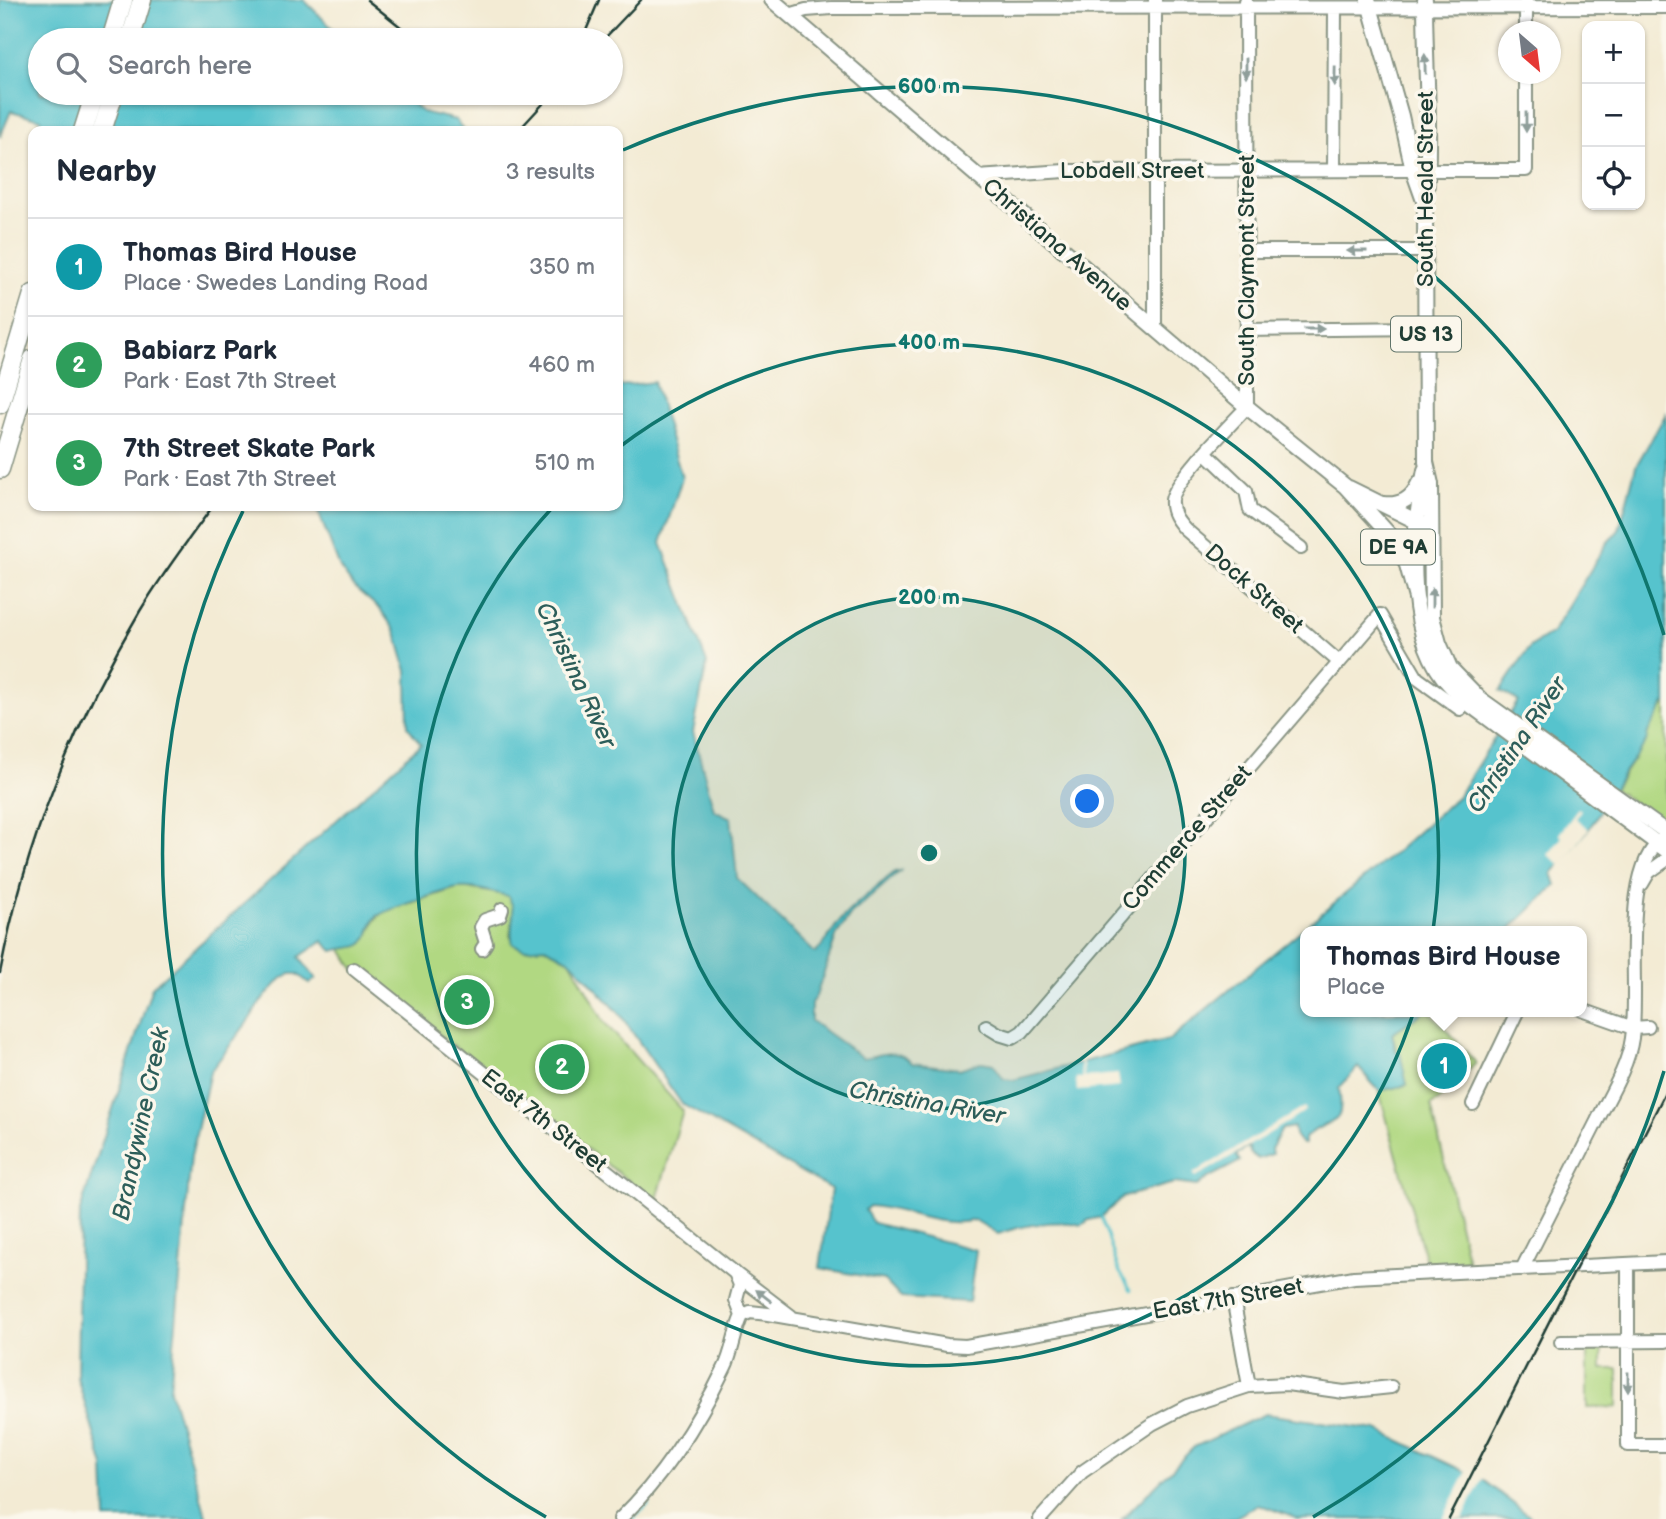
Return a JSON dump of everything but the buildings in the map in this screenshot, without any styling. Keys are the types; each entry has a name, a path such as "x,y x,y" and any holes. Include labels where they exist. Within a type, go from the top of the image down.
{"highway":[{"path":"115,28 123,0"},
{"path":"134,28 142,0"},
{"path":"85,126 91,105"},
{"path":"104,126 110,105"},
{"path":"0,404 28,311"},
{"path":"0,469 28,376"}],"main road":[{"name":"Christiana Avenue","path":"772,0 1155,329 1345,486 1359,504 1432,530"},
{"name":"US 13","path":"1368,4 1425,206"},
{"name":"South Heald Street","path":"1425,4 1428,170 1425,206 1426,461 1416,526 1417,602 1423,635 1443,666 1480,699 1620,801 1660,839"},
{"path":"1392,86 1408,112 1423,107 1426,94"},
{"name":"South Heald Street","path":"1426,461 1431,484 1432,617 1443,666"},
{"path":"1377,503 1394,505 1410,497 1417,488 1426,461"},
{"name":"Christiana Avenue","path":"1345,486 1416,526"},
{"name":"DE 9A","path":"1359,504 1402,553 1417,602"},
{"name":"US 13","path":"1443,666 1457,694 1469,705 1660,839"}],"street":[{"path":"789,15 806,10 832,8 1155,4 1335,8 1368,4 1624,4 1666,7"},
{"path":"1155,4 1155,329"},
{"name":"South Claymont Street","path":"1173,513 1174,494 1205,452 1247,407 1246,4"},
{"path":"1334,170 1335,8"},
{"path":"1428,170 1526,170 1526,84"},
{"name":"Lobdell Street","path":"977,177 1044,171 1413,170"},
{"path":"1245,251 1426,251"},
{"path":"1246,330 1426,328"},
{"path":"1205,452 1246,491 1250,510 1301,548"},
{"name":"Dock Street","path":"1173,513 1185,529 1339,662"},
{"name":"Commerce Street","path":"986,1026 1012,1038 1023,1032 1380,615 1417,678 1460,709"},
{"path":"1522,1269 1629,1054 1633,1027 1636,897 1645,861 1660,839"},
{"path":"1636,897 1649,872 1666,860"},
{"path":"482,949 486,943 481,927 485,920 500,915 502,909"},
{"name":"East 7th Street","path":"354,970 794,1319"},
{"path":"1587,1012 1633,1027 1648,1027"},
{"path":"1473,1104 1515,1017"},
{"name":"East 7th Street","path":"742,1316 750,1312 966,1346 1366,1276 1666,1262"},
{"path":"1628,1265 1628,1445 1666,1445"},
{"path":"620,1519 652,1486 692,1427 725,1366 742,1316 736,1300 740,1285 735,1273"},
{"path":"1233,1298 1249,1385"},
{"path":"1561,1342 1666,1340"},
{"path":"1040,1519 1082,1472 1173,1411 1249,1385 1287,1384 1344,1392 1391,1387"}],"green space":[{"path":"1666,692 1666,825 1614,789 1635,757"},
{"path":"460,887 508,895 514,907 510,936 523,949 545,947 570,960 604,1022 683,1111 656,1202 354,969 341,948 353,947 366,940 373,923 386,911"},
{"path":"1416,1017 1435,1017 1476,1063 1431,1105 1468,1262 1427,1265 1379,1091 1407,1085 1392,1033"},
{"path":"1587,1351 1602,1351 1602,1369 1618,1369 1618,1407 1587,1408"}],"water":[{"path":"0,0 304,0 332,28 28,28 28,105 414,105 422,112 456,120 460,126 39,126 41,119 11,111 0,137"},
{"path":"654,382 682,478 661,543 707,663 693,732 714,810 731,818 737,878 815,953 849,911 895,872 900,871 851,914 837,934 816,996 811,1003 811,1021 863,1058 895,1054 912,1063 959,1069 981,1062 993,1064 1004,1079 1013,1080 1169,1040 1300,931 1300,1017 1416,1017 1392,1033 1396,1052 1400,1052 1407,1085 1379,1091 1358,1067 1339,1088 1341,1102 1338,1117 1305,1138 1305,1144 1295,1135 1294,1127 1282,1129 1271,1149 1272,1154 1258,1159 1250,1153 1249,1147 1236,1155 1240,1161 1197,1186 1174,1183 1123,1197 1101,1217 1082,1225 1040,1224 998,1234 975,1220 949,1222 869,1206 865,1210 873,1223 976,1250 969,1302 901,1298 884,1280 820,1268 831,1189 682,1104 619,1013 570,960 545,947 523,949 513,944 513,909 508,896 458,888 415,901 376,917 367,938 357,947 333,951 323,941 299,957 316,979 309,983 297,974 289,974 281,979 261,1001 210,1072 191,1156 170,1390 207,1519 106,1519 104,1467 77,1377 80,1211 152,987 421,744 408,727 407,671 396,632 380,609 354,587 340,568 318,511 623,511 623,386"},
{"name":"Christina River","path":"1666,414 1666,702 1648,732 1646,742 1589,829 1552,873 1556,885 1513,926 1306,926 1458,796 1518,701 1500,691 1530,647 1552,633 1607,543 1619,530 1636,466"},
{"path":"1265,1414 1377,1430 1483,1480 1533,1519 1298,1519 1258,1504 1233,1519 1122,1519 1194,1447"}],"pier":[{"path":"1578,809 1581,811 1575,818 1589,829 1561,865 1548,855 1562,837 1559,834"},
{"path":"1082,1058 1084,1077 1118,1074 1120,1087 1077,1091 1076,1078 1082,1078"},
{"path":"1304,1107 1306,1110 1293,1119 1210,1169 1195,1177 1193,1174"},
{"path":"1468,1469 1484,1476 1462,1519 1443,1519"}],"waterway":[{"path":"1101,1217 1119,1271 1131,1290"},
{"path":"633,1519 650,1503"}],"railway":[{"path":"367,0 402,28"},
{"path":"587,28 599,0"},
{"path":"614,28 641,0"},
{"path":"523,126 542,105"},
{"path":"0,973 10,926 37,832 73,741 140,611 209,511"},
{"path":"1449,1519 1666,1091"}],"place":[{"name":"7th Street Skate Park","path":"467,1002"},
{"name":"Thomas Bird House","path":"1444,1066"},
{"name":"Babiarz Park","path":"562,1067"}],"water label":[{"name":"Brandywine Creek","path":"141,1124"}]}
